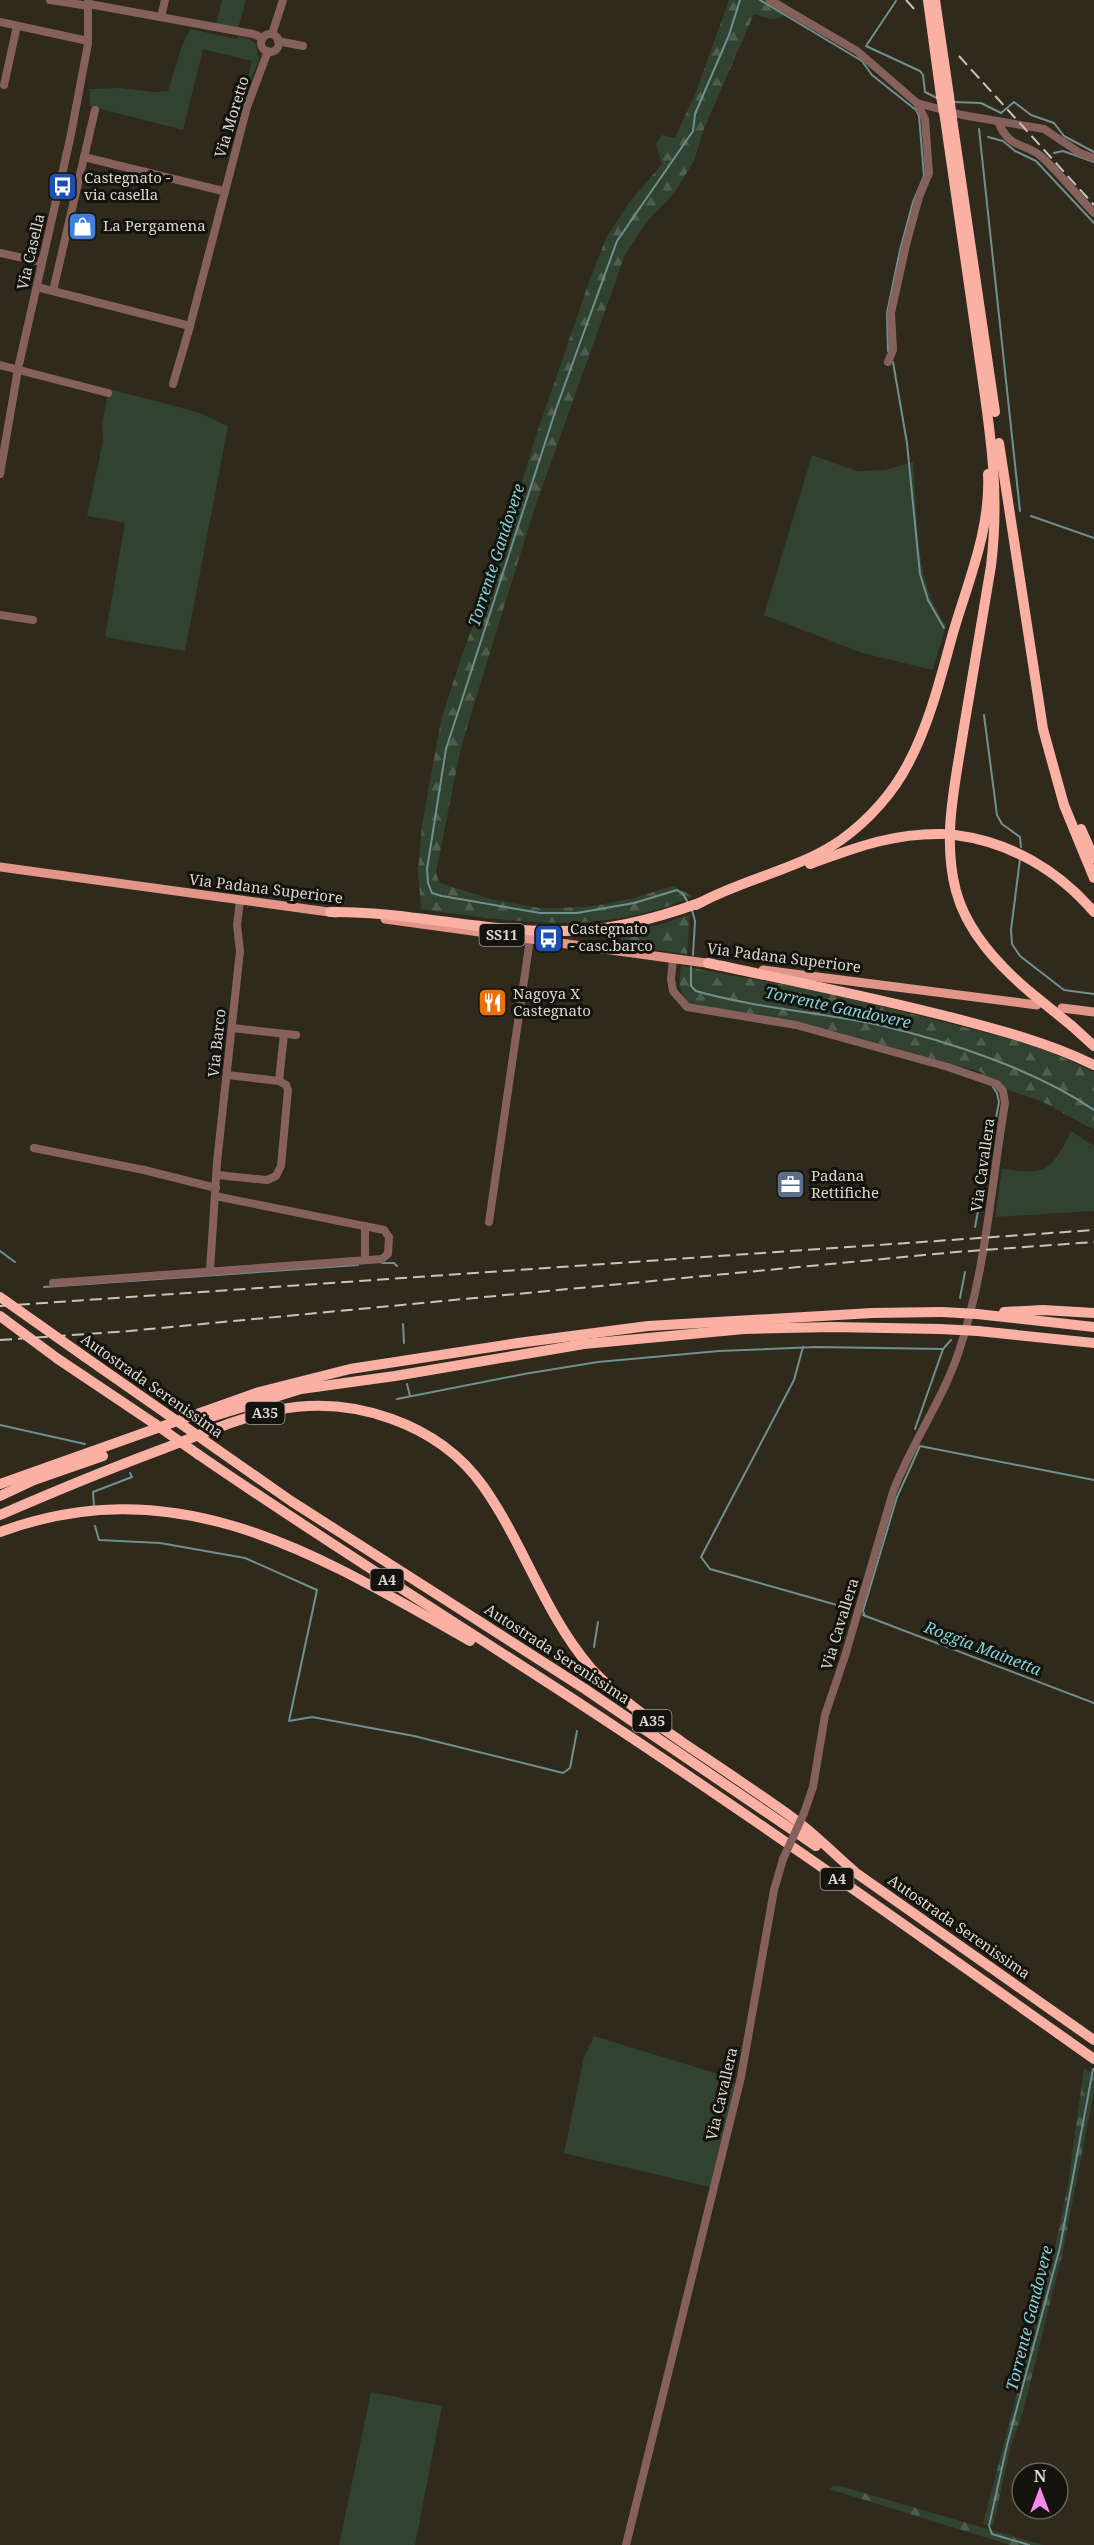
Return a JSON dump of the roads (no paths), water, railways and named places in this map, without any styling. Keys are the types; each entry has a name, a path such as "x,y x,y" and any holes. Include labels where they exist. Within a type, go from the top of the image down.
{"highway":[{"path":"928,0 945,96"},
{"path":"935,0 945,96 994,465 994,538 953,801 951,866 956,893 977,936 1001,965 1094,1046"},
{"path":"948,118 1042,729 1064,805 1094,878"},
{"path":"696,904 718,892 813,855 841,840 889,794 909,762 923,731 984,526 988,483 985,399"},
{"path":"1054,772 1094,858"},
{"path":"330,912 368,911 519,930 564,931 640,921 696,904 884,838 908,834 943,834"},
{"path":"955,835 1000,845 1041,866 1071,887 1094,912"},
{"path":"708,963 895,1004 998,1030 1050,1046 1094,1065"},
{"name":"Autostrada Serenissima","path":"0,1297 291,1501 585,1689 854,1871 1094,2040"},
{"path":"977,1314 1043,1310 1094,1313"},
{"path":"0,1484 259,1392 350,1369 529,1341 648,1326 872,1313 977,1314 1094,1327"},
{"name":"Autostrada Serenissima","path":"0,1316 58,1359 331,1545 577,1702 871,1902 1094,2059"},
{"path":"0,1496 34,1480 200,1421 301,1389 395,1376 584,1344 654,1336 810,1327 978,1331 1094,1343"},
{"name":"A35","path":"0,1515 155,1452 240,1420 276,1410 312,1406 340,1407 358,1409 400,1422 439,1444 482,1485 558,1622 582,1657 608,1685 640,1713 796,1820 854,1871"},
{"path":"0,1532 67,1515 129,1509 180,1513 244,1529 295,1547 338,1566 577,1702"}],"main road":[{"name":"Via Padana Superiore","path":"0,867 240,901 1037,1005"},
{"path":"1062,1008 1094,1012"}],"street":[{"path":"50,0 88,3 253,34 263,38"},
{"path":"161,18 165,0"},
{"path":"272,34 283,0"},
{"path":"770,0 857,51 917,103 925,119 929,173 914,213 898,279 891,313 892,353 888,362"},
{"name":"Via Casella","path":"0,474 18,369 70,139 88,41 88,3"},
{"path":"0,22 88,41"},
{"path":"4,83 17,26"},
{"path":"272,34 263,38 262,46 268,51 276,49 278,41"},
{"path":"272,34 278,41 303,46"},
{"name":"Via Moretto","path":"173,384 247,107 268,51"},
{"path":"917,103 962,115 1036,127 1053,134 1080,153 1094,158"},
{"path":"53,291 95,110"},
{"path":"998,121 1006,136 1023,149 1042,157 1094,213"},
{"path":"84,157 224,191"},
{"path":"0,253 42,262"},
{"path":"37,287 190,326"},
{"path":"0,365 108,393"},
{"path":"0,615 33,620"},
{"name":"Via Barco","path":"210,1271 215,1192 240,951 237,924 240,901"},
{"path":"489,1222 529,946 528,939"},
{"path":"673,958 671,985 676,997 675,1007"},
{"name":"Via Cavallera","path":"626,2545 741,2078 774,1890 783,1859 804,1813 813,1786 825,1715 900,1471 960,1349 977,1285 989,1220 1005,1103 1003,1091 997,1084 986,1079 796,1025 694,1009 687,1007 676,997"},
{"path":"232,1028 296,1035"},
{"path":"279,1081 284,1034"},
{"path":"217,1175 267,1180 279,1173 288,1090 286,1084 279,1081 227,1075"},
{"path":"34,1148 144,1170 215,1192 365,1226 387,1232 389,1244 386,1257 364,1260 53,1283"},
{"path":"364,1260 365,1226"}],"waterway":[{"name":"Torrente Gandovere","path":"687,901 677,890 634,903 577,913 540,913 432,893 428,883 427,869 446,749 556,409 617,241 693,131 695,114 729,35 740,0"},
{"path":"760,0 862,61 872,75 916,110 919,116 924,176 913,202 900,250 887,313 888,351"},
{"path":"896,1 866,46 920,71 923,75 925,92 937,98"},
{"path":"954,102 981,103 1001,113 1014,102 1031,115 1054,123 1064,136 1094,152"},
{"path":"979,129 1020,511"},
{"path":"988,137 1003,141 1015,151 1036,161 1094,223"},
{"path":"1054,153 1063,151 1094,162"},
{"path":"893,362 907,443 920,574 928,600 944,628"},
{"path":"1031,516 1094,538"},
{"path":"984,715 997,815 1002,824 1020,837 1021,847"},
{"path":"1020,859 1011,930 1012,944 1020,956 1064,990 1094,994"},
{"name":"Torrente Gandovere","path":"692,910 695,921 693,955"},
{"name":"Torrente Gandovere","path":"691,967 691,986 696,991 741,1002 879,1025 934,1039 1019,1070 1046,1082 1094,1110"},
{"path":"975,1227 999,1102 993,1087"},
{"path":"0,1251 15,1262"},
{"path":"382,1263 394,1263 397,1266"},
{"path":"44,1287 358,1265"},
{"path":"960,1298 965,1272"},
{"path":"403,1324 404,1343"},
{"path":"397,1399 598,1362 719,1351 816,1347 943,1349 951,1340"},
{"path":"803,1347 794,1380 701,1557 710,1569 851,1609"},
{"path":"915,1429 943,1349"},
{"path":"407,1384 410,1396"},
{"path":"0,1425 85,1444"},
{"path":"865,1616 863,1611 897,1497 920,1446 1094,1480"},
{"path":"94,1506 93,1492 132,1477 130,1473"},
{"path":"95,1526 99,1540 160,1543 245,1558 317,1590 289,1721 312,1717 414,1736 563,1773 570,1768 577,1731"},
{"name":"Roggia Mainetta","path":"863,1615 1094,1703"},
{"path":"594,1647 598,1622"},
{"name":"Torrente Gandovere","path":"1029,2545 992,2534 989,2526 1007,2445 1060,2247 1093,2069"}],"railway":[{"path":"906,0 916,11"},
{"path":"959,56 1094,205"},
{"path":"0,1306 1094,1230"},
{"path":"0,1340 129,1331 956,1252 1094,1242"}],"place":[{"name":"Castegnato - via casella","path":"63,187"},
{"name":"La Pergamena","path":"82,226"},
{"name":"Castegnato - casc.barco","path":"549,938"},
{"name":"Nagoya X Castegnato","path":"492,1003"},
{"name":"Padana Rettifiche","path":"790,1185"}]}
